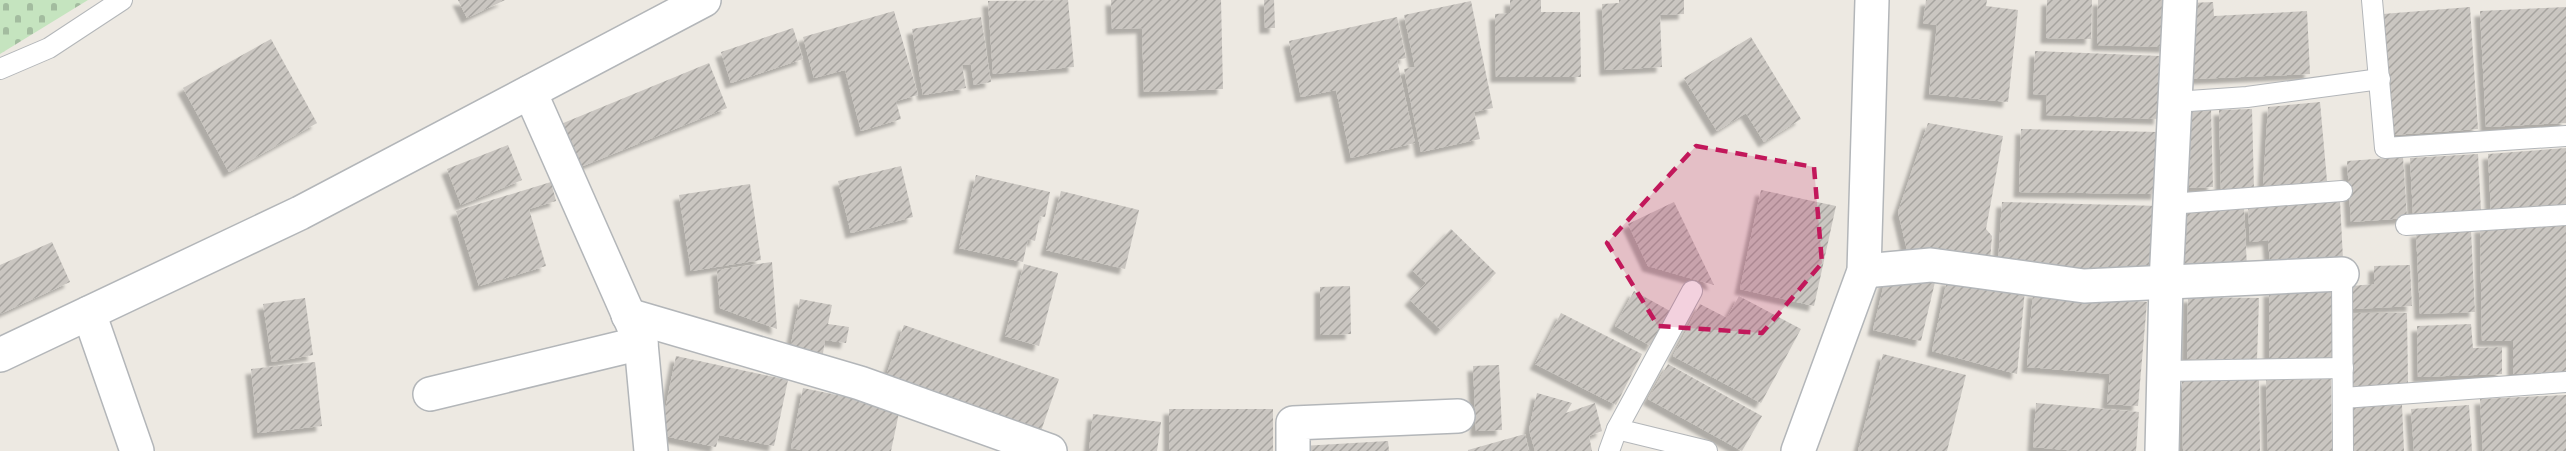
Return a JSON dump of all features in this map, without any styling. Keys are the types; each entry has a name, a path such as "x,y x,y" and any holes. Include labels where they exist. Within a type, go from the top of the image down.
{"street":[{"path":"0,355 300,213 704,0"},
{"path":"1798,451 1864,271 1872,0"},
{"path":"2162,451 2169,204 2180,0"},
{"path":"530,92 635,329 651,451"},
{"path":"1864,271 1931,265 2084,286 2342,274"},
{"path":"88,313 137,451"},
{"path":"430,394 635,329 860,383 1050,451"},
{"path":"1293,451 1293,423 1458,416"}],"lane":[{"path":"0,69 49,48 122,0"},
{"path":"2372,0 2385,148 2566,136"},
{"path":"2175,102 2247,97 2380,79"},
{"path":"2169,204 2342,191"},
{"path":"2406,225 2566,215"},
{"path":"2342,274 2343,451"},
{"path":"1609,451 1617,429 1692,291"},
{"path":"2164,371 2343,368"},
{"path":"2343,398 2566,382"},
{"path":"1617,429 1707,451"}],"highlighted area":[{"path":"1696,146 1814,167 1822,263 1762,333 1658,326 1607,243"}],"green space":[{"path":"0,0 88,0 0,54"}],"building":[{"path":"458,0 505,0 467,18"},
{"path":"1068,0 1074,67 993,74 988,1"},
{"path":"1111,0 1221,0 1223,89 1144,92 1142,28 1112,29"},
{"path":"1264,0 1274,0 1275,28 1265,28"},
{"path":"1510,0 1541,0 1541,12 1580,12 1581,77 1496,77 1495,14 1510,13"},
{"path":"1619,0 1684,0 1684,14 1660,15 1662,67 1605,70 1602,4 1619,3"},
{"path":"1926,0 1987,0 1986,6 2018,10 2008,102 1929,94 1937,25 1923,23"},
{"path":"2047,0 2092,0 2091,39 2046,38"},
{"path":"2098,0 2169,0 2166,47 2097,45"},
{"path":"1471,1 1493,108 1474,112 1480,139 1421,152 1404,69 1415,67 1404,15"},
{"path":"2213,2 2214,16 2307,11 2310,74 2194,79 2190,3"},
{"path":"2470,7 2478,129 2392,135 2383,14"},
{"path":"2566,7 2566,123 2486,127 2480,11"},
{"path":"894,11 918,95 896,101 901,119 861,131 845,70 814,78 803,37"},
{"path":"981,17 991,82 974,85 971,64 962,65 966,88 923,95 912,29"},
{"path":"1397,17 1406,58 1397,60 1415,143 1351,158 1336,90 1301,97 1289,41"},
{"path":"793,28 803,59 731,83 721,52"},
{"path":"1751,37 1801,119 1764,142 1746,113 1717,131 1684,78"},
{"path":"271,39 317,123 229,172 183,88"},
{"path":"2035,51 2161,56 2159,119 2046,115 2047,95 2033,94"},
{"path":"709,63 727,108 578,168 561,124"},
{"path":"2320,102 2327,181 2263,187 2268,107"},
{"path":"2211,108 2213,187 2186,188 2184,109"},
{"path":"2252,109 2254,190 2221,191 2219,110"},
{"path":"1928,123 2003,136 1986,229 1992,236 1990,261 1907,250 1898,212"},
{"path":"2021,129 2158,132 2157,194 2019,192"},
{"path":"508,145 522,180 461,205 447,169"},
{"path":"2566,148 2566,206 2491,211 2488,154"},
{"path":"2478,154 2481,211 2413,214 2410,158"},
{"path":"2403,157 2407,218 2351,222 2347,161"},
{"path":"901,166 913,217 851,233 838,181"},
{"path":"976,175 1050,192 1045,217 1040,216 1035,241 1028,239 1023,262 959,248"},
{"path":"551,182 556,201 529,209 546,266 479,286 456,211"},
{"path":"750,184 761,260 691,271 679,195"},
{"path":"1761,190 1836,206 1814,306 1740,289"},
{"path":"1061,191 1139,210 1125,269 1046,250"},
{"path":"2340,201 2343,259 2270,263 2268,240 2250,242 2248,207"},
{"path":"1674,202 1714,285 1648,266 1628,224"},
{"path":"2002,202 2160,206 2157,271 2077,276 1998,263"},
{"path":"2244,208 2247,267 2183,271 2180,212"},
{"path":"2566,224 2566,372 2513,374 2513,341 2482,341 2480,227"},
{"path":"1451,229 1496,273 1441,330 1410,300 1426,283 1412,270"},
{"path":"2471,230 2475,312 2420,314 2416,232"},
{"path":"52,242 70,282 0,314 0,265"},
{"path":"772,262 777,329 720,308 717,270"},
{"path":"1024,264 1058,273 1039,346 1005,336"},
{"path":"2410,265 2412,306 2353,309 2352,286 2374,284 2374,266"},
{"path":"1916,277 1935,282 1921,341 1873,330 1885,280"},
{"path":"1947,280 2025,290 2017,374 1932,351"},
{"path":"1350,286 1351,334 1320,335 1320,287"},
{"path":"2335,290 2336,358 2269,359 2269,291"},
{"path":"1634,291 1670,311 1651,346 1615,326"},
{"path":"2033,292 2147,302 2138,406 2107,404 2110,374 2027,367"},
{"path":"1739,296 1801,329 1761,403 1673,356 1700,304 1727,318"},
{"path":"2188,297 2259,298 2257,360 2187,359"},
{"path":"305,298 313,355 272,362 263,304"},
{"path":"800,299 832,305 828,324 849,327 846,343 825,340 822,360 789,354"},
{"path":"1561,313 1642,354 1616,405 1535,364"},
{"path":"2350,313 2407,313 2408,383 2353,387"},
{"path":"2471,324 2473,348 2502,347 2502,374 2418,377 2417,326"},
{"path":"904,325 1059,379 1041,431 886,376"},
{"path":"1883,354 1966,375 1947,451 1858,451"},
{"path":"676,356 788,380 774,446 719,435 716,447 660,435"},
{"path":"315,362 322,426 258,433 251,369"},
{"path":"1668,364 1762,416 1742,451 1648,399"},
{"path":"1499,365 1502,430 1476,431 1473,366"},
{"path":"2259,379 2260,451 2183,451 2182,381"},
{"path":"2331,379 2332,451 2268,451 2266,380"},
{"path":"803,388 900,408 891,451 807,451 791,448"},
{"path":"1537,393 1572,403 1566,413 1595,403 1602,431 1589,436 1592,451 1535,451 1529,430"},
{"path":"2566,395 2566,451 2483,451 2480,399"},
{"path":"2036,403 2139,412 2136,451 2077,451 2033,447"},
{"path":"2402,405 2404,451 2353,451 2352,407"},
{"path":"2469,405 2472,451 2414,451 2411,409"},
{"path":"1169,409 1273,409 1273,451 1169,451"},
{"path":"1093,414 1161,422 1157,451 1089,451"},
{"path":"1525,434 1529,451 1468,451 1468,450"},
{"path":"1388,441 1389,451 1302,451 1302,446"}]}
